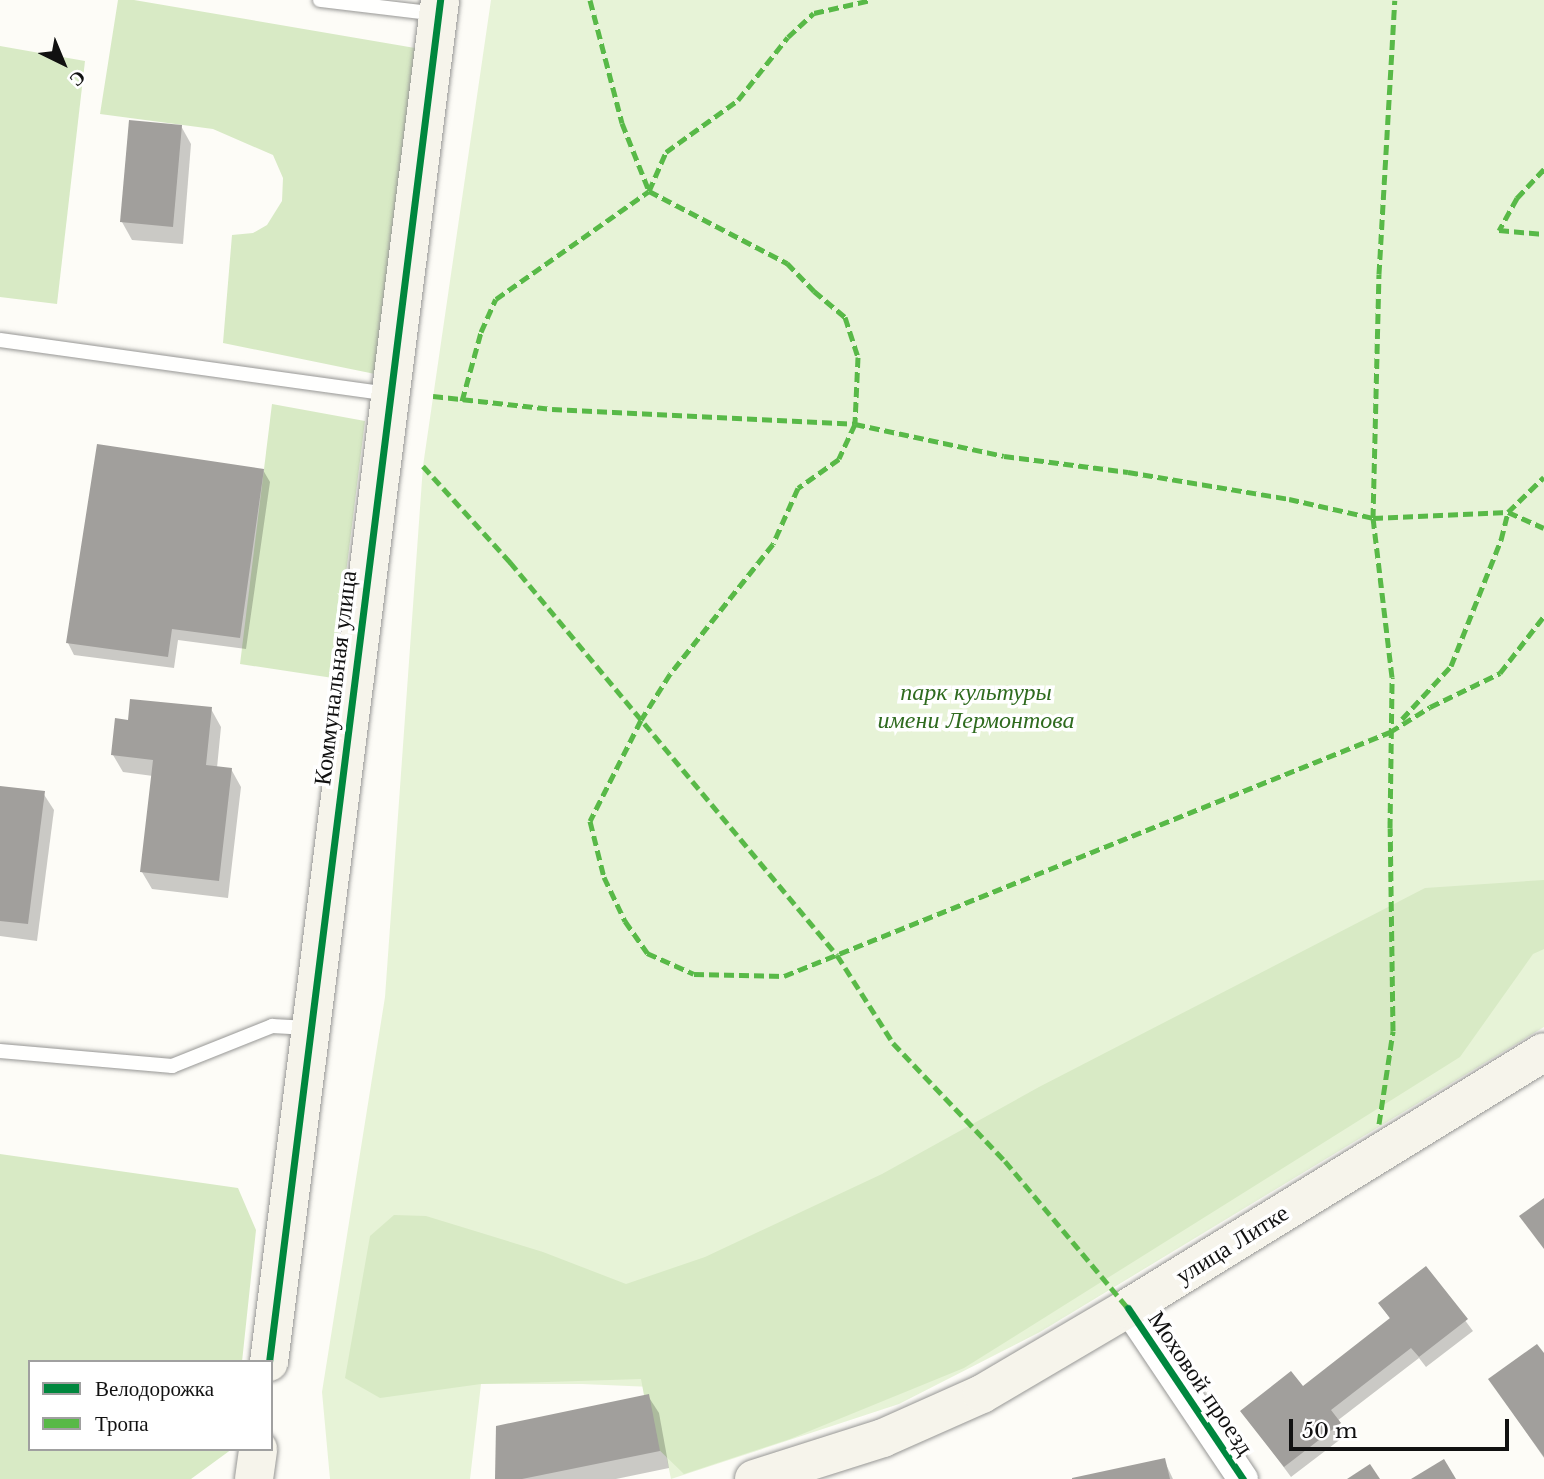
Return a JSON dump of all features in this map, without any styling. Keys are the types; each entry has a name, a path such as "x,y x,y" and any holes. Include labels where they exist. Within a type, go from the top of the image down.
{"street":[{"name":"Коммунальная улица","path":"269,1360 439,7"},
{"name":"улица Литке","path":"754,1479 883,1438 982,1394 1128,1308 1544,1052"},
{"name":"Моховой проезд","path":"1128,1308 1243,1479"},
{"path":"254,1479 258,1451"}],"lane":[{"path":"320,0 439,7"},
{"path":"0,340 391,394"},
{"path":"0,1051 172,1066 272,1026 311,1028"}],"green space":[{"path":"118,0 134,0 415,48 375,374 223,343 232,235 253,233 267,225 282,201 283,178 273,155 213,129 100,114"},
{"name":"парк культуры имени Лермонтова","path":"491,0 1544,0 1544,1027 1040,1332 899,1404 671,1479 652,1387 481,1384 470,1479 330,1479 322,1392 385,997 423,466"},
{"path":"0,46 85,61 57,304 0,297"},
{"path":"272,404 365,421 333,678 240,664"},
{"path":"1544,880 1544,949 1533,954 1460,1057 964,1368 790,1439 684,1474 653,1444 641,1379 481,1384 380,1398 345,1378 370,1236 394,1215 426,1216 543,1252 626,1284 705,1257 882,1174 1039,1087 1425,888"},
{"path":"0,1154 238,1188 256,1230 242,1360 28,1360 28,1451 229,1451 191,1479 0,1479"}],"building":[{"path":"129,120 182,125 173,227 120,222"},
{"path":"97,444 264,469 240,638 172,629 168,657 66,643"},
{"path":"130,699 212,707 206,765 232,768 219,881 140,872 153,760 111,755 115,718 128,720"},
{"path":"0,786 45,791 28,924 0,921"},
{"path":"1544,1198 1544,1249 1519,1216"},
{"path":"1426,1266 1468,1319 1419,1357 1411,1348 1331,1410 1341,1423 1284,1467 1240,1411 1291,1371 1303,1386 1390,1318 1378,1303"},
{"path":"1537,1344 1544,1353 1544,1457 1488,1379"},
{"path":"649,1394 660,1451 522,1479 495,1479 496,1426"},
{"path":"1165,1458 1170,1479 1072,1479 1072,1478"},
{"path":"1444,1459 1456,1479 1411,1479"},
{"path":"1370,1464 1380,1479 1347,1479"}],"marked path":[{"path":"590,0 622,123 649,191 787,263 845,317 858,357 855,424 839,459 798,488 773,544 670,674 641,720 590,821 604,877 625,921 647,953 694,974 784,976 1390,732 1430,707 1500,673 1544,616"},
{"path":"462,401 481,332 496,299 649,191 666,152 738,100 788,37 814,13 871,0"},
{"path":"1379,1124 1393,1031 1390,828 1392,677 1373,518 1379,274 1395,0"},
{"path":"1544,169 1517,198 1499,230 1544,234"},
{"path":"433,396 552,409 855,424 1004,456 1128,472 1289,499 1373,518 1508,512 1544,528"},
{"path":"423,466 510,562 837,955 893,1043 1005,1161 1128,1308"},
{"path":"1402,719 1451,666 1501,540 1508,512 1544,477"}],"cycle path":[{"path":"269,1360 440,0"},
{"path":"1128,1308 1243,1479"}]}
